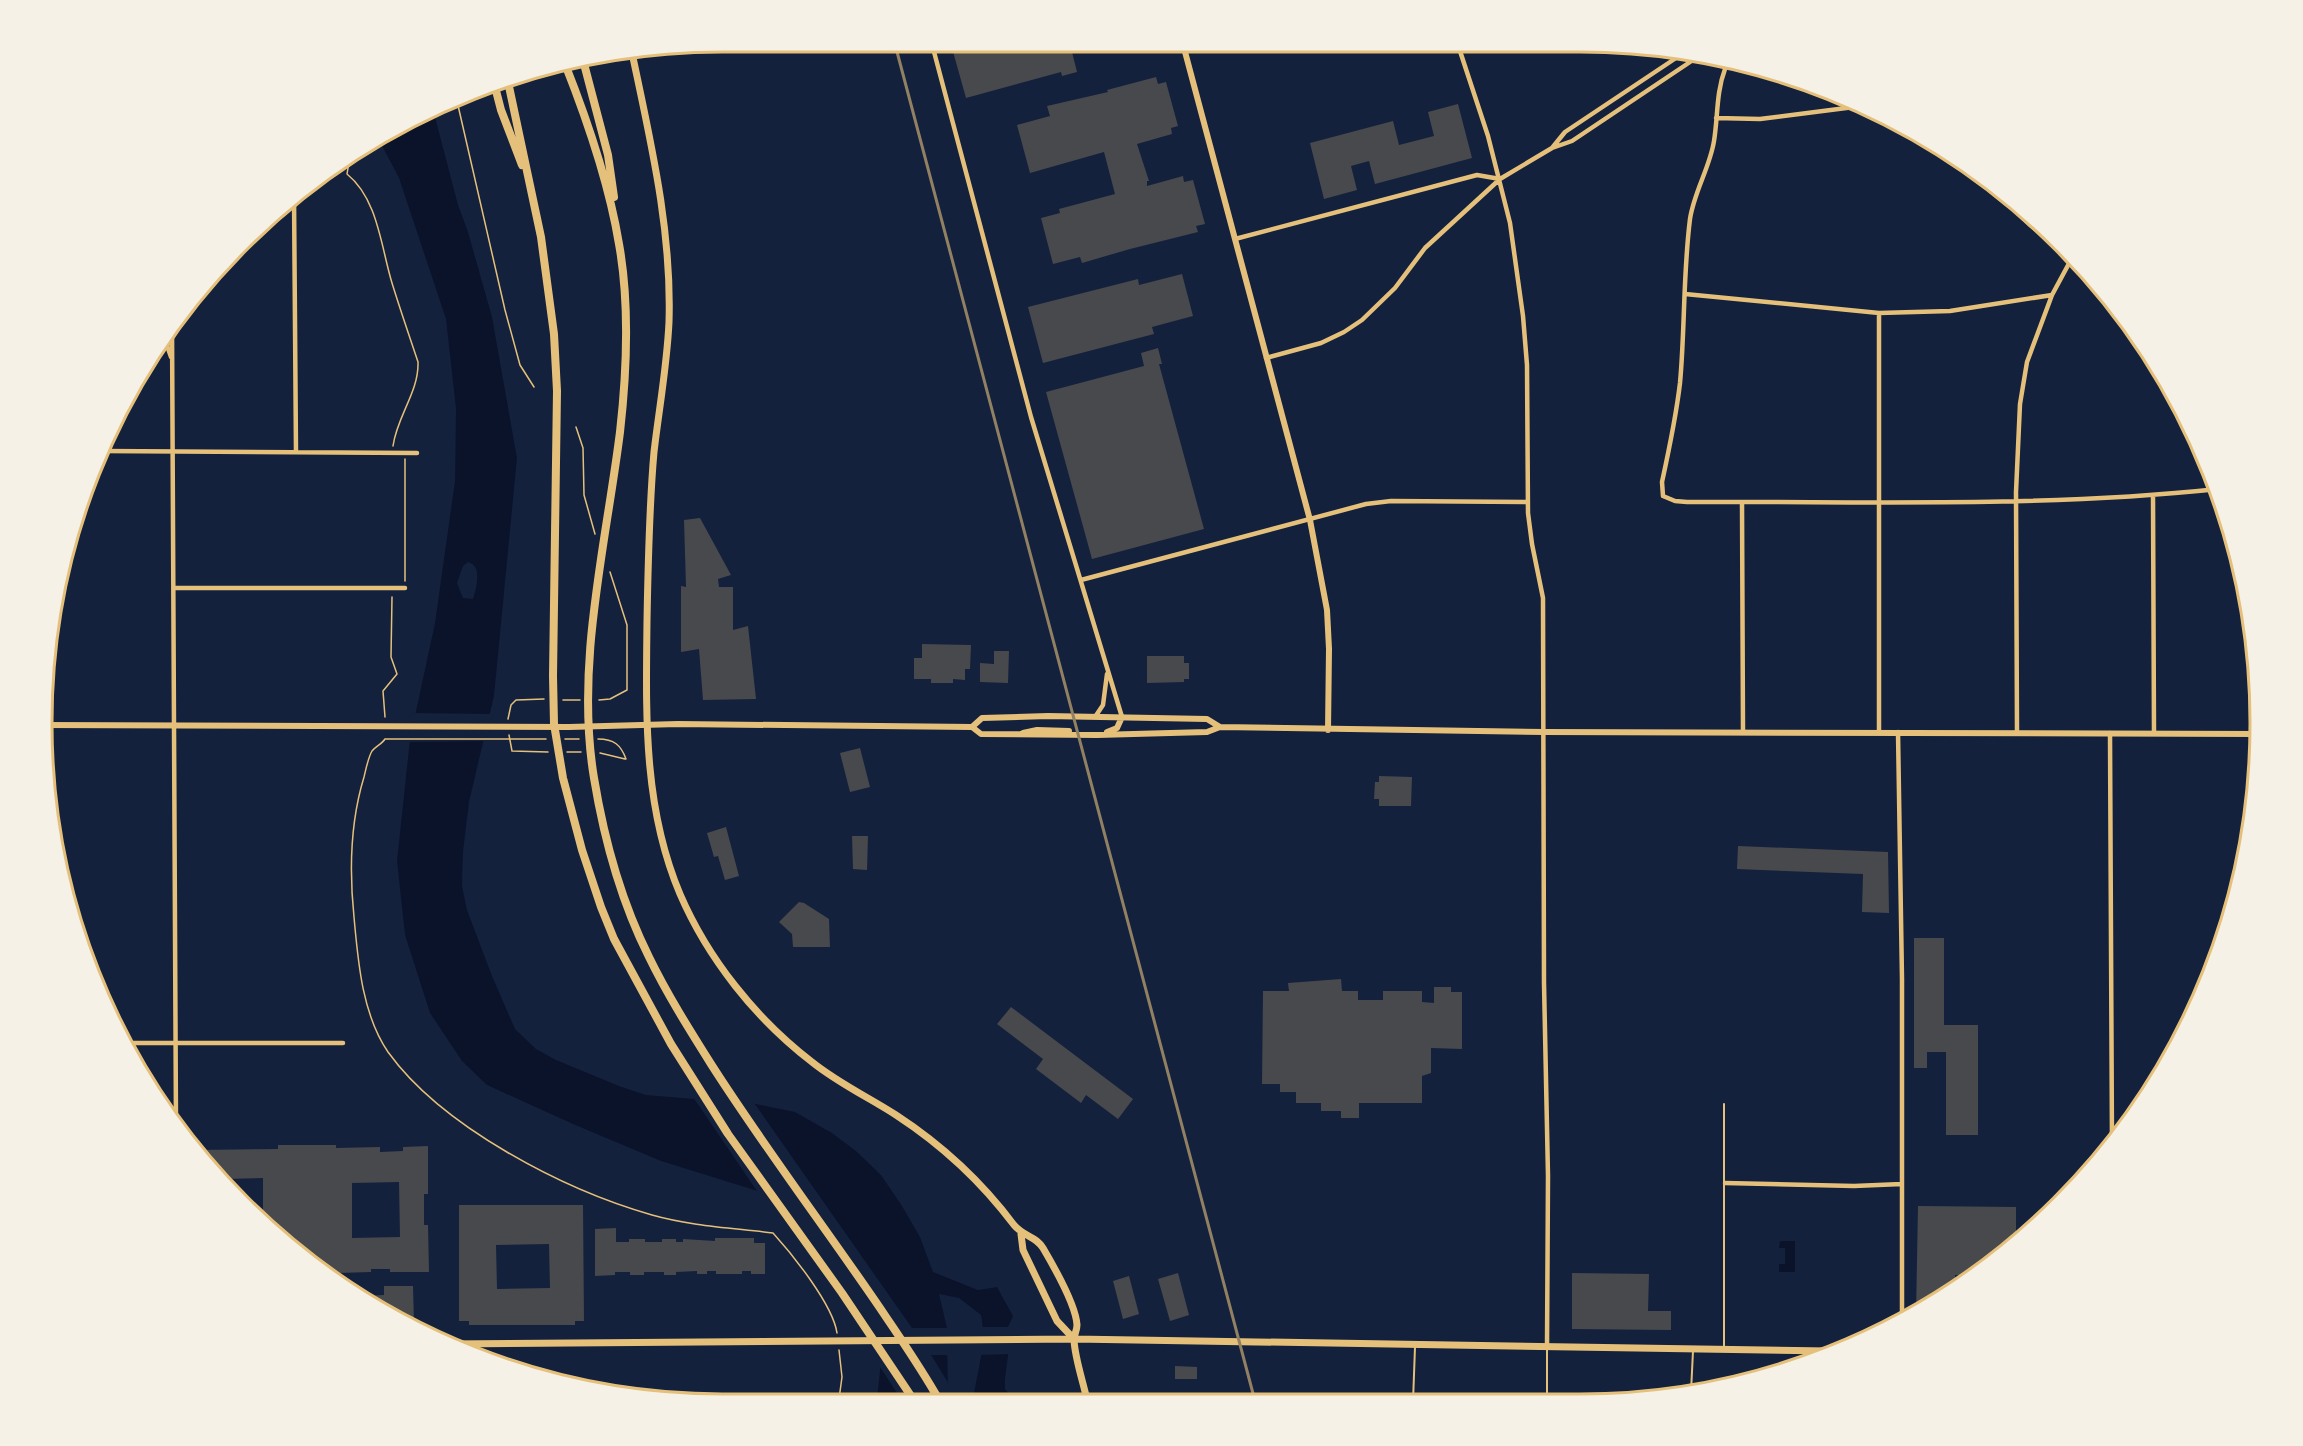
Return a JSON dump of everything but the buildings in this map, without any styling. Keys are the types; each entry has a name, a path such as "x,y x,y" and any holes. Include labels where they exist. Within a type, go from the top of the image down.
{"highway":[{"path":"585,67 608,155 625,300 625,356 620,431 588,677 588,726 594,777 609,848 627,907 649,958 710,1062 747,1121 905,1346 935,1394"},
{"path":"567,71 595,147 610,200 619,245"},
{"path":"509,87 532,190 549,288 557,391 552,676 554,724 563,778 582,850 600,907 628,968 683,1062 728,1134 842,1293 910,1394"},
{"path":"496,92 532,190"}],"main road":[{"path":"633,58 661,193 669,296 669,325 650,504 646,725 655,809 669,867 681,898 705,942 734,983 773,1029 813,1064 896,1115 948,1154 976,1179 1021,1234 1040,1242 1061,1282 1077,1325 1074,1339 1086,1394"},
{"path":"1021,1234 1023,1250 1057,1322 1074,1339"},
{"path":"471,1344 1074,1339 1815,1351"}],"street":[{"path":"934,52 1030,417 1122,717 1117,728 1111,731 1037,730 1024,732 1021,735"},
{"path":"1185,52 1310,520 1327,610 1328,730"},
{"path":"1460,52 1500,179 1510,223 1523,316 1528,413 1528,502 1532,544 1543,598 1548,1347"},
{"path":"1552,148 1565,132 1674,59"},
{"path":"1266,358 1321,343 1362,320 1395,288 1425,248 1500,179 1552,148 1572,141 1691,62"},
{"path":"1725,69 1720,82 1714,142 1690,217 1680,382 1662,482 1662,496 1675,501 1687,502 2016,502 2208,490"},
{"path":"1716,118 1760,119 1846,108"},
{"path":"1235,239 1477,176 1500,179"},
{"path":"294,208 296,452"},
{"path":"2017,733 2018,425 2027,362 2052,295 2068,264"},
{"path":"1685,294 1879,313 1950,311 2052,295"},
{"path":"1879,313 1879,732"},
{"path":"172,341 176,1111"},
{"path":"168,346 172,358"},
{"path":"111,451 417,453"},
{"path":"2153,495 2154,733"},
{"path":"1081,580 1366,504 1391,501 1528,502"},
{"path":"1742,502 1743,732"},
{"path":"174,588 405,588"},
{"path":"1095,717 1103,705 1107,674"},
{"path":"972,727 982,718 1095,717 1207,719 1220,727"},
{"path":"52,725 972,727 981,734 1021,735 1168,735 1207,732 1220,727 1543,732 2250,734"},
{"path":"1898,732 1902,1311"},
{"path":"2110,733 2112,1131"},
{"path":"134,1043 343,1043"},
{"path":"1725,1183 1854,1186 1902,1184"}],"lane":[{"path":"1724,1104 1724,1349"},
{"path":"1413,1394 1415,1345"},
{"path":"1547,1394 1548,1347"},
{"path":"1691,1384 1693,1348"}],"path":[{"path":"458,107 505,310 520,365 534,387"},
{"path":"348,166 347,174 368,201 374,216 392,282 418,362 414,391 394,436 392,453"},
{"path":"405,464 405,588"},
{"path":"385,726 382,694 397,674 391,657 392,588"},
{"path":"537,739 385,739 371,754 357,798 350,844 351,894 361,979 374,1025 388,1051 436,1102 472,1129 544,1173 652,1215 692,1223 773,1233 794,1256 810,1281"},
{"path":"618,744 627,759"}],"water":[{"path":"435,118 458,205 492,317 517,458 494,696 469,802 463,852 462,886 467,910 515,1029 536,1049 556,1060 646,1095 756,1104 795,1112 832,1133 856,1151 881,1175 920,1237 933,1272 978,1290 997,1287 1013,1316 1008,1327 1005,1379 1005,1389 1009,1394 974,1394 983,1336 981,1315 959,1298 939,1294 947,1328 948,1394 878,1394 882,1352 879,1323 864,1284 806,1206 661,1161 487,1085 462,1061 430,1013 405,935 397,861 410,739 435,623 455,481 456,409 446,319 399,178 382,146","holes":["468,562 476,568 476,589 473,599 463,598 457,583 463,566"]},
{"path":"1780,1241 1795,1241 1795,1272 1779,1272 1779,1264 1785,1264 1785,1248 1779,1248"}],"pier":[{"path":"412,713 493,714 486,741 407,742"},
{"path":"693,1097 752,1100 912,1328 950,1328 952,1355 931,1355 952,1389 952,1394 898,1394 878,1364 876,1323 861,1286 825,1230 804,1208 759,1194"},
{"path":"981,1327 1011,1327 1011,1354 979,1355"}],"railway":[{"path":"897,52 1253,1394"}]}
